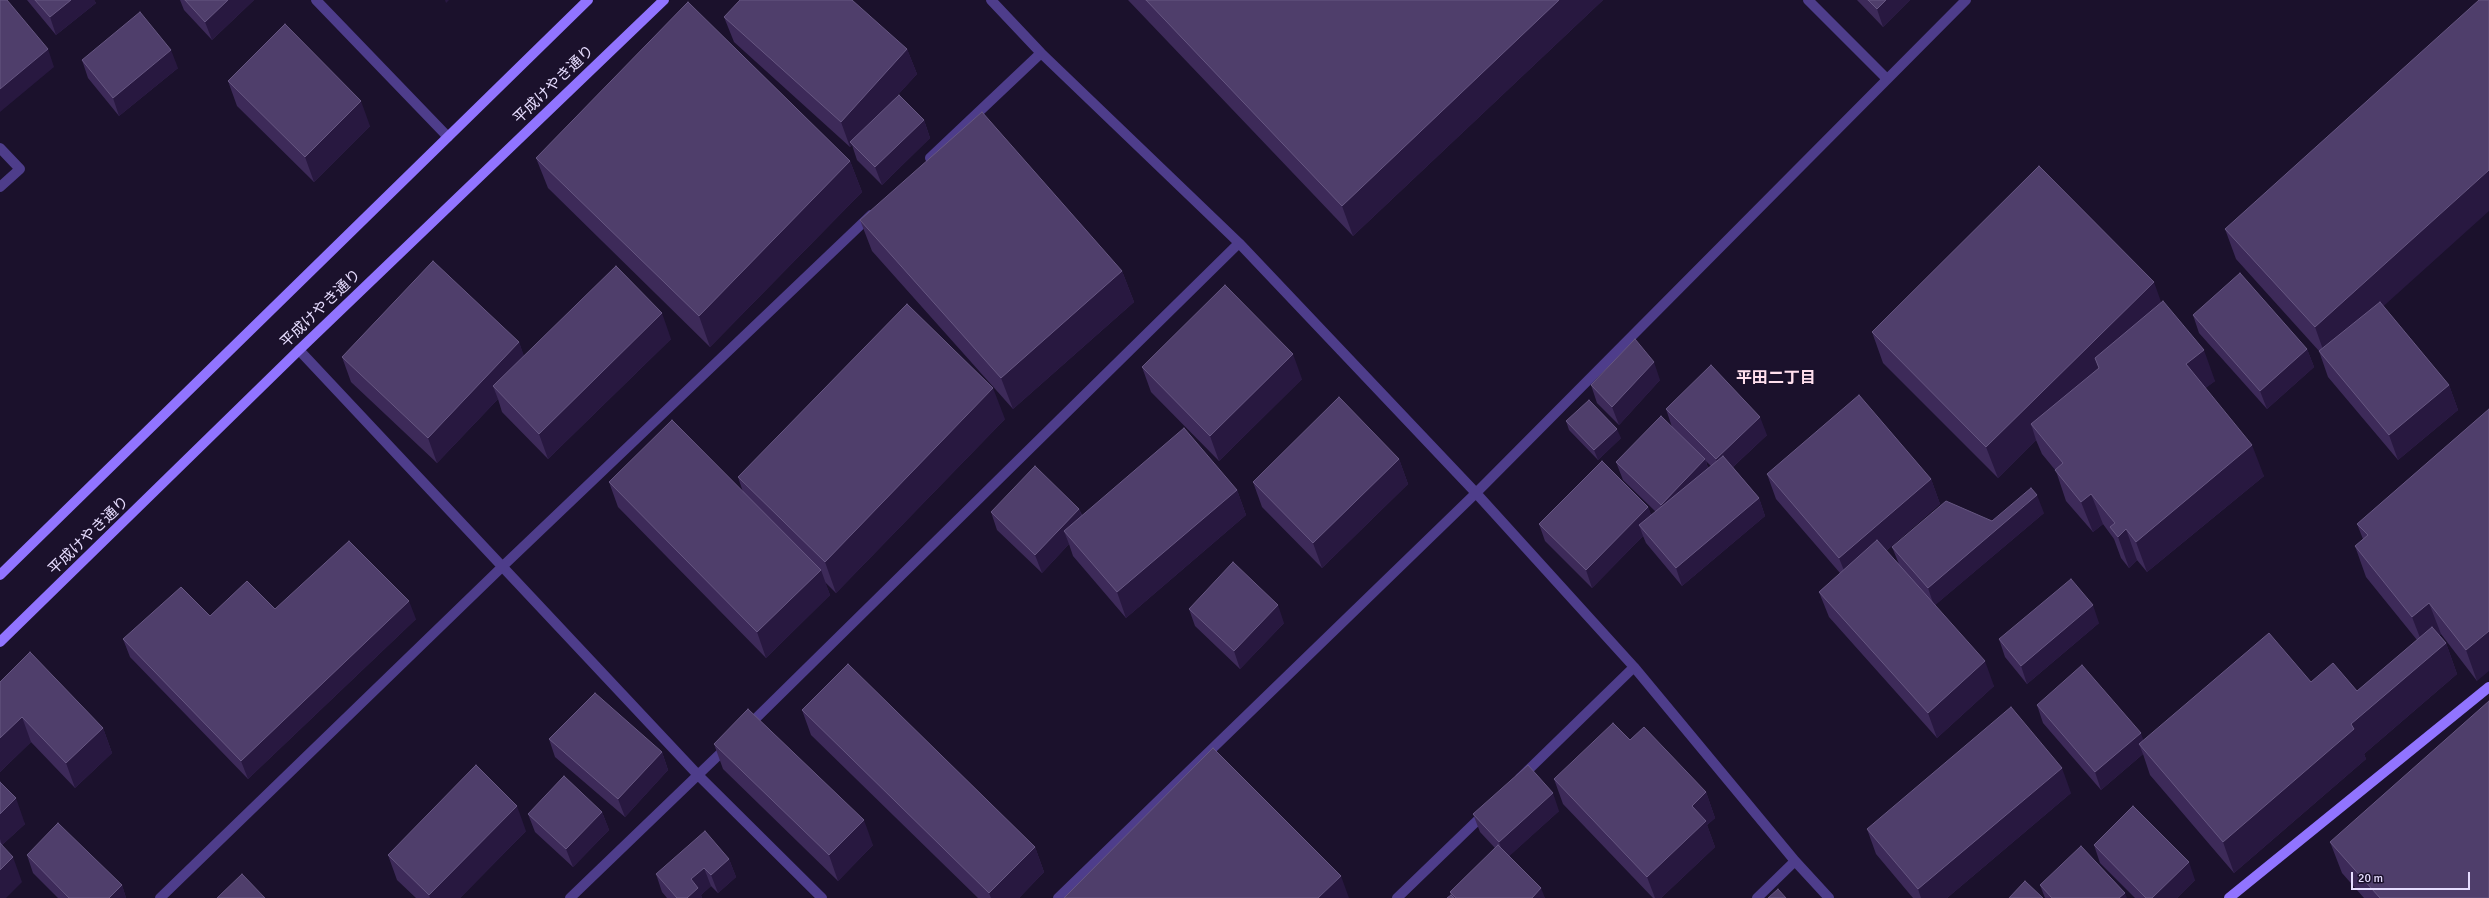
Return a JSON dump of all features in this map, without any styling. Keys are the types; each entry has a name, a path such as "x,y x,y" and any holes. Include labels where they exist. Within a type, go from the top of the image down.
{"street":[{"path":"316,0 448,137"},
{"path":"0,575 588,0"},
{"name":"平成けやき通り","path":"0,642 300,350 664,0"},
{"path":"992,0 1040,53 1239,242 1476,494 1634,668 1795,861 1829,898"},
{"path":"1808,0 1887,79"},
{"path":"1058,898 1476,494 1966,0"},
{"path":"925,164 1040,53"},
{"path":"0,148 20,169 0,187"},
{"path":"160,898 503,566 879,208"},
{"path":"570,898 735,739 1239,242"},
{"path":"300,350 698,775 822,898"},
{"path":"1510,788 1634,668"},
{"path":"2229,898 2489,687"},
{"path":"1397,898 1493,805"},
{"path":"1756,898 1795,861"}],"building":[{"path":"0,0 7,0 48,49 0,89"},
{"path":"35,0 71,0 50,17"},
{"path":"185,0 228,0 205,22"},
{"path":"740,0 852,0 907,49 841,122 724,17"},
{"path":"1146,0 1559,0 1342,206"},
{"path":"1868,0 1886,0 1877,9"},
{"path":"2479,0 2489,0 2489,170 2315,327 2225,229"},
{"path":"688,2 850,161 699,316 536,158"},
{"path":"140,12 171,50 113,98 82,60"},
{"path":"285,24 361,101 305,157 228,81"},
{"path":"899,95 924,120 875,167 850,142"},
{"path":"982,112 1122,271 1001,378 860,220"},
{"path":"2039,166 2154,282 1986,447 1872,332"},
{"path":"433,261 519,342 428,438 342,357"},
{"path":"616,266 662,313 539,434 493,386"},
{"path":"2240,273 2307,349 2260,391 2193,315"},
{"path":"1225,285 1293,354 1210,436 1142,367"},
{"path":"2163,301 2204,350 2186,364 2252,445 2136,542 2126,529 2118,537 2110,527 2115,523 2091,494 2081,502 2055,470 2063,463 2031,424 2099,368 2095,358"},
{"path":"2380,302 2449,385 2389,435 2319,351"},
{"path":"907,304 993,388 825,562 738,477"},
{"path":"1635,339 1654,362 1612,407 1591,385"},
{"path":"1711,365 1760,417 1716,459 1666,409"},
{"path":"1859,395 1931,479 1839,558 1767,474"},
{"path":"1339,397 1399,459 1313,543 1253,482"},
{"path":"1589,400 1617,429 1594,450 1566,421"},
{"path":"2489,409 2489,631 2466,650 2429,603 2412,617 2355,546 2368,535 2357,524"},
{"path":"1661,416 1705,459 1661,505 1616,462"},
{"path":"672,420 821,570 757,632 609,482"},
{"path":"1184,428 1237,490 1117,592 1064,531"},
{"path":"1723,456 1759,498 1676,568 1639,525"},
{"path":"1602,461 1648,507 1586,570 1539,524"},
{"path":"1035,466 1079,509 1035,555 991,512"},
{"path":"2031,488 2037,495 1928,588 1892,547 1946,501 1992,521"},
{"path":"1877,540 1985,661 1928,713 1819,592"},
{"path":"349,541 409,601 241,761 123,639 181,587 210,616 247,581 275,609"},
{"path":"1233,562 1278,605 1234,651 1189,609"},
{"path":"2071,579 2093,605 2021,666 1999,639"},
{"path":"2432,627 2446,643 2351,724 2354,729 2223,842 2139,744 2269,633 2311,682 2333,663 2357,691"},
{"path":"30,652 103,728 66,763 22,717 0,738 0,682"},
{"path":"848,664 1035,847 989,893 802,710"},
{"path":"2082,665 2141,733 2095,772 2037,705"},
{"path":"595,693 662,752 618,799 549,739"},
{"path":"2489,701 2489,898 2380,898 2330,842"},
{"path":"2011,707 2062,768 1918,889 1867,829"},
{"path":"748,709 864,820 829,855 714,744"},
{"path":"1613,723 1630,740 1644,727 1706,792 1692,806 1706,821 1647,877 1554,779"},
{"path":"1213,748 1341,876 1318,898 1064,898"},
{"path":"476,765 517,806 429,895 388,855"},
{"path":"1528,765 1553,793 1499,842 1473,814"},
{"path":"564,776 602,812 566,849 528,814"},
{"path":"0,782 16,798 0,814"},
{"path":"2133,806 2189,862 2152,898 2146,898 2094,845"},
{"path":"58,823 122,885 109,898 69,898 27,855"},
{"path":"705,831 729,859 711,875 704,868 691,879 698,888 687,898 677,898 656,874"},
{"path":"0,843 13,857 0,870"},
{"path":"1498,845 1541,888 1532,898 1456,898 1450,892"},
{"path":"2081,846 2125,893 2119,898 2052,898 2040,885"},
{"path":"242,874 265,898 217,898"},
{"path":"2025,881 2043,898 2009,898"},
{"path":"1778,889 1786,898 1768,898"},
{"path":"1451,895 1454,898 1447,898"}],"district":[{"name":"平田二丁目","path":"1776,379"}]}
